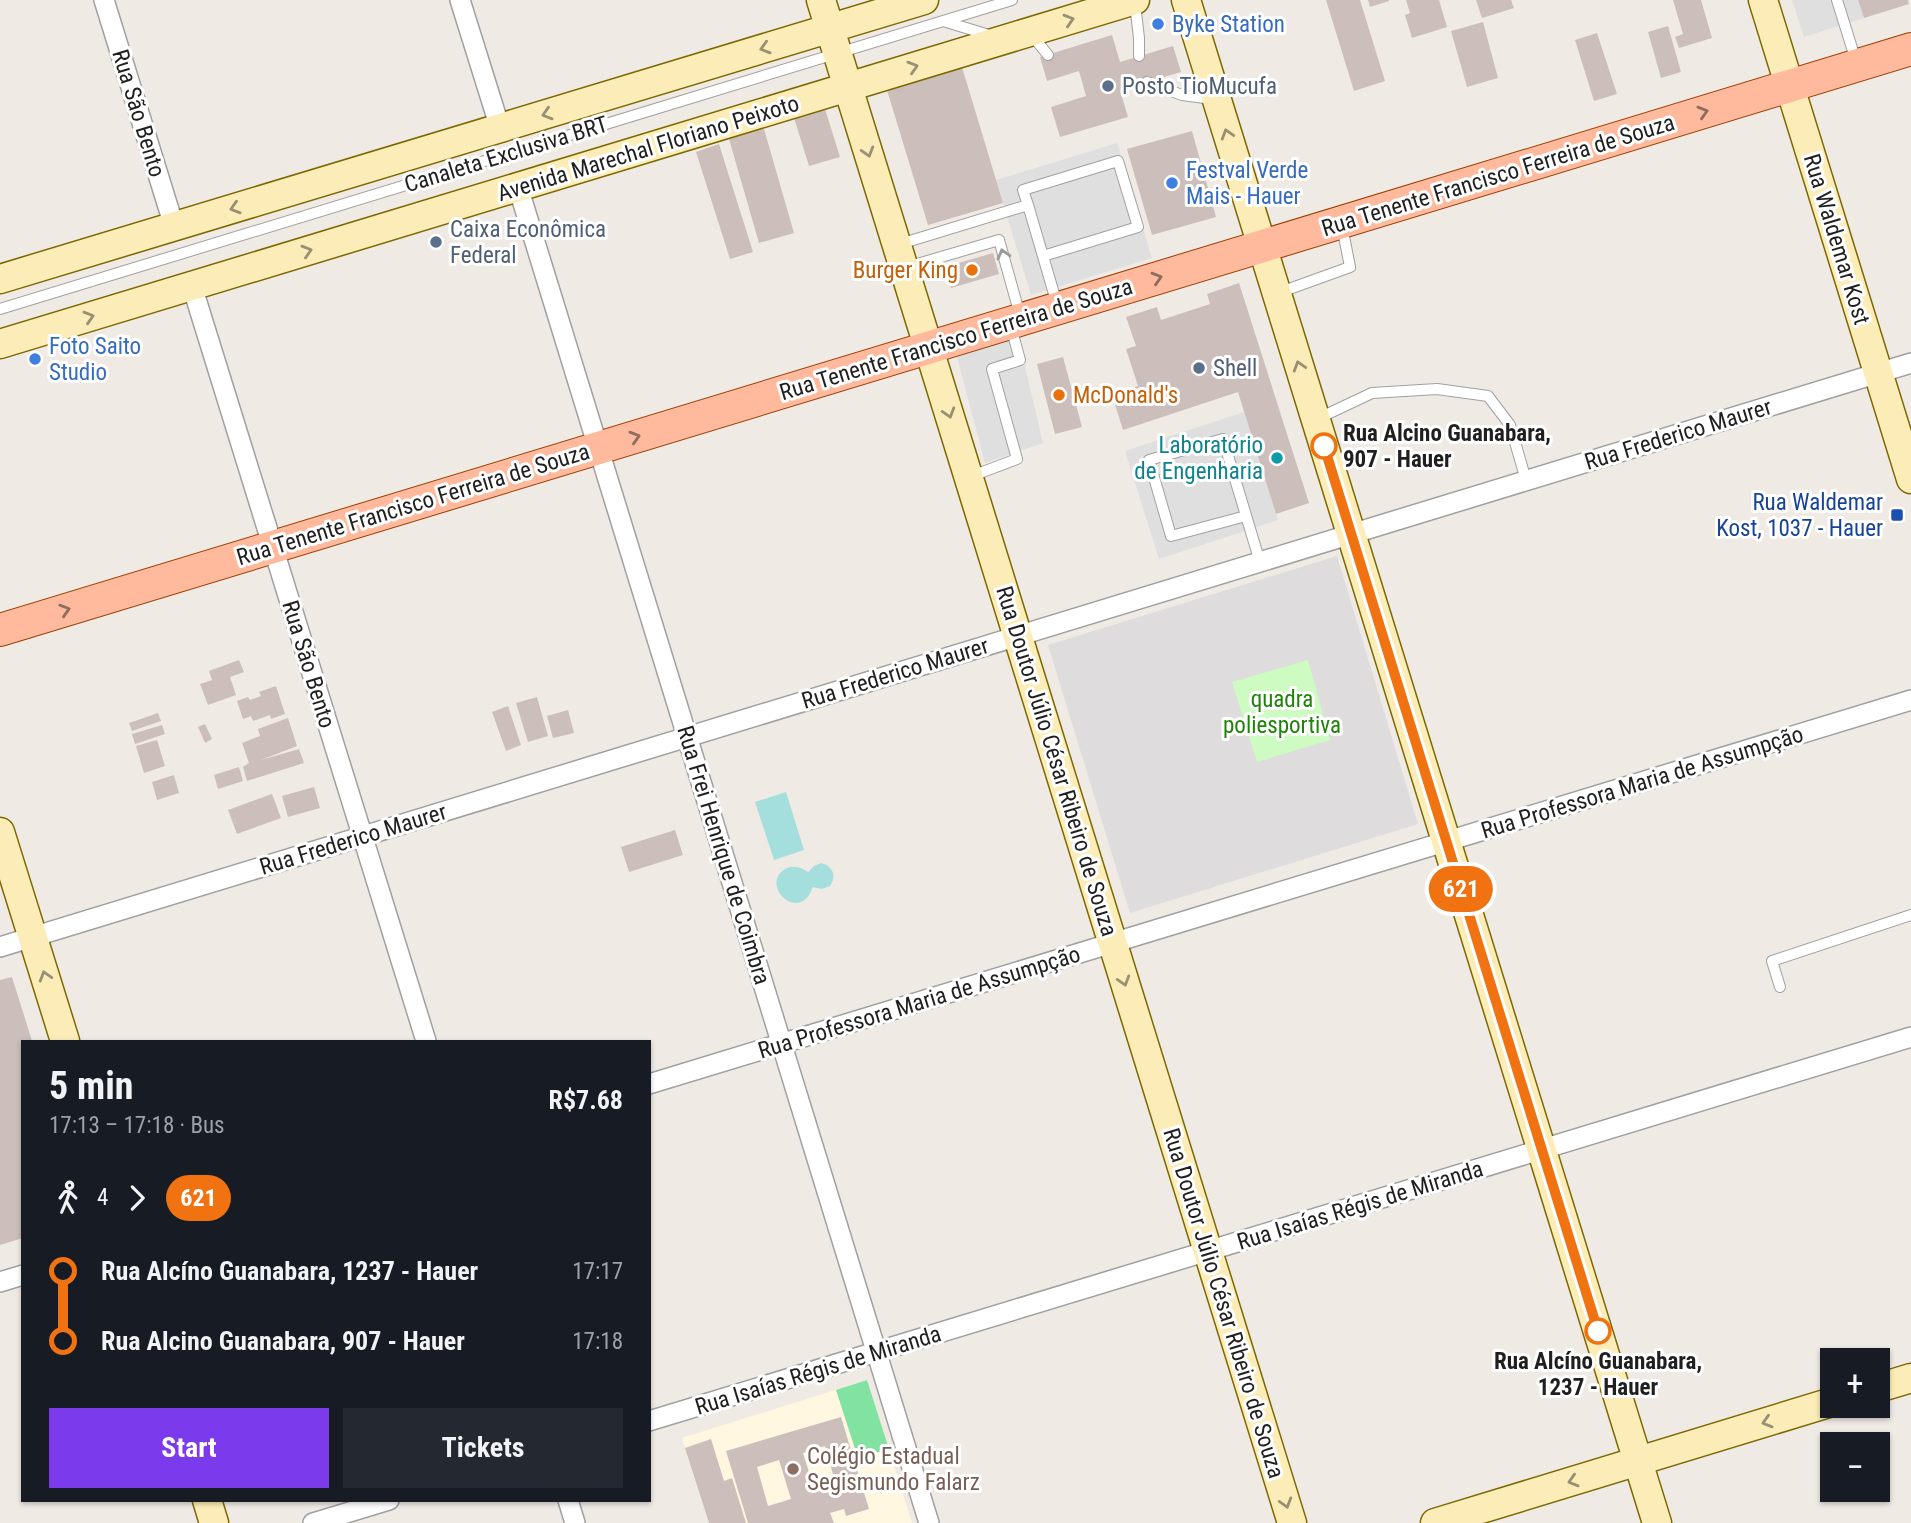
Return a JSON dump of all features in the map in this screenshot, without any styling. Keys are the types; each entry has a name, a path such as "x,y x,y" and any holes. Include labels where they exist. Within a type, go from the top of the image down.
{"main road":[{"name":"Rua Doutor Júlio César Ribeiro de Souza","path":"821,0 1292,1523"},
{"path":"0,279 500,128 834,41 924,0"},
{"name":"Avenida Marechal Floriano Peixoto","path":"0,344 1135,0"},
{"path":"1186,0 1657,1523"},
{"name":"Rua Waldemar Kost","path":"1763,0 1911,479"},
{"name":"Rua Tenente Francisco Ferreira de Souza","path":"0,630 1911,49"},
{"path":"0,832 65,1040"},
{"path":"1890,1384 1911,1378"},
{"path":"1435,1523 1820,1406"},
{"path":"208,1502 214,1523"}],"street":[{"name":"Rua São Bento","path":"104,0 174,226"},
{"path":"460,0 500,128"},
{"name":"Rua Frei Henrique de Coimbra","path":"518,187 929,1523"},
{"name":"Rua São Bento","path":"192,286 426,1040"},
{"name":"Rua Frederico Maurer","path":"0,947 1911,363"},
{"name":"Rua Professora Maria de Assumpção","path":"651,1083 1911,700"},
{"name":"Rua Isaías Régis de Miranda","path":"651,1420 1911,1037"},
{"path":"0,1282 21,1276"},
{"path":"313,1523 382,1502"},
{"path":"569,1502 575,1523"}],"lane":[{"name":"Canaleta Exclusiva BRT","path":"0,309 834,41 943,21 1012,0"},
{"path":"1135,0 1139,57"},
{"path":"1837,0 1857,65"},
{"path":"943,21 1016,36 1048,55"},
{"path":"1147,82 1182,95 1217,100"},
{"path":"1043,256 1138,227 1118,162 1023,190 1058,308"},
{"path":"900,256 1028,205"},
{"path":"1277,294 1350,267 1341,222"},
{"path":"900,256 999,240 1020,360 992,369 1017,459 969,477"},
{"path":"1316,420 1372,393 1437,389 1488,396 1510,425 1527,480"},
{"path":"1246,516 1171,536 1149,460 1223,439 1246,516 1259,562"},
{"path":"1780,987 1772,961 1911,915"}],"shaded area":[{"path":"1792,0 1858,0 1864,18 1804,37"},
{"path":"1117,143 1152,258 1031,295 996,180"},
{"path":"1018,337 1043,443 985,463 957,357"},
{"path":"1244,412 1278,520 1159,559 1125,451"},
{"path":"1337,556 1418,824 1130,913 1048,645"},
{"name":"Colégio Estadual Segismundo Falarz","path":"867,1380 912,1523 709,1523 682,1438"}],"green space":[{"name":"quadra poliesportiva","path":"1308,660 1330,740 1257,762 1232,682"},
{"path":"867,1380 889,1449 858,1458 836,1390"}],"water":[{"path":"786,792 804,850 774,860 755,802"},
{"path":"821,863 833,872 830,886 822,889 813,887 807,898 799,903 784,898 778,891 776,883 779,875 787,868 801,868 808,872"}],"building":[{"path":"1326,0 1360,0 1385,81 1354,91"},
{"path":"1368,0 1389,0 1389,1 1370,7"},
{"path":"1406,0 1439,0 1447,27 1412,38 1405,15 1410,13"},
{"path":"1476,0 1511,0 1514,8 1482,18"},
{"path":"1673,0 1701,0 1712,38 1679,48 1675,37 1683,34"},
{"path":"1858,0 1908,0 1909,4 1864,18"},
{"path":"1483,22 1498,78 1467,87 1451,31"},
{"path":"1668,26 1681,72 1661,78 1648,32"},
{"path":"1597,33 1617,94 1594,101 1575,40"},
{"name":"Posto TioMucufa","path":"1112,35 1120,62 1173,46 1181,72 1120,90 1128,117 1060,137 1051,107 1086,96 1079,71 1047,81 1040,57"},
{"path":"962,67 1003,203 928,225 887,90"},
{"path":"825,109 840,157 809,166 794,118"},
{"path":"764,129 794,233 759,243 729,139"},
{"name":"Festval Verde Mais - Hauer","path":"1192,131 1216,217 1152,235 1127,149"},
{"path":"719,144 753,252 730,259 696,152"},
{"name":"Burger King","path":"993,253 999,274 951,288 945,267"},
{"name":"Shell","path":"1239,283 1309,503 1276,514 1238,392 1123,430 1112,395 1138,386 1126,349 1136,346 1126,317 1157,307 1161,320 1210,304 1207,294"},
{"name":"McDonald's","path":"1063,357 1082,427 1055,434 1037,364"},
{"path":"239,660 244,672 230,677 236,695 208,705 200,684 212,680 209,671"},
{"path":"276,686 285,714 271,719 270,715 253,721 251,716 243,719 237,701 261,696 259,692"},
{"path":"537,697 548,736 528,742 516,703"},
{"path":"508,706 521,745 506,751 492,712"},
{"path":"568,710 574,733 553,738 547,716"},
{"path":"158,713 161,721 132,731 129,723"},
{"path":"288,718 297,746 261,760 299,749 304,763 247,781 243,767 249,763 242,743 260,736 258,729"},
{"path":"205,724 212,739 205,743 198,727"},
{"path":"162,725 165,734 135,744 132,734"},
{"path":"157,740 165,766 144,773 136,746"},
{"path":"239,767 243,781 218,789 214,775"},
{"path":"174,775 179,793 157,800 152,782"},
{"path":"314,787 320,808 288,817 282,796"},
{"path":"272,794 281,818 237,834 228,810"},
{"path":"675,830 683,855 629,872 621,847"},
{"path":"12,977 32,1040 21,1040 21,1239 0,1245 0,980"},
{"path":"841,1417 869,1509 846,1516 844,1509 830,1513 834,1523 748,1523 726,1451","holes":["825,1446 836,1485 815,1491 803,1453","779,1460 791,1499 768,1506 757,1467"]},
{"path":"711,1439 724,1481 732,1478 746,1523 709,1523 685,1448"}],"bus line":[{"name":"621","path":"1324,446 1598,1331"}],"place":[{"name":"Byke Station","path":"1158,24"},
{"name":"Posto TioMucufa","path":"1108,86"},
{"name":"Festval Verde Mais - Hauer","path":"1172,183"},
{"name":"Caixa Econômica Federal","path":"436,242"},
{"name":"Burger King","path":"972,270"},
{"name":"Foto Saito Studio","path":"35,359"},
{"name":"Shell","path":"1199,368"},
{"name":"McDonald's","path":"1059,395"},
{"name":"Rua Alcino Guanabara, 907 - Hauer","path":"1324,446"},
{"name":"Laboratório de Engenharia","path":"1277,458"},
{"name":"Rua Waldemar Kost, 1037 - Hauer","path":"1897,515"},
{"name":"Rua Alcíno Guanabara, 1237 - Hauer","path":"1598,1331"},
{"name":"Colégio Estadual Segismundo Falarz","path":"793,1469"}]}
